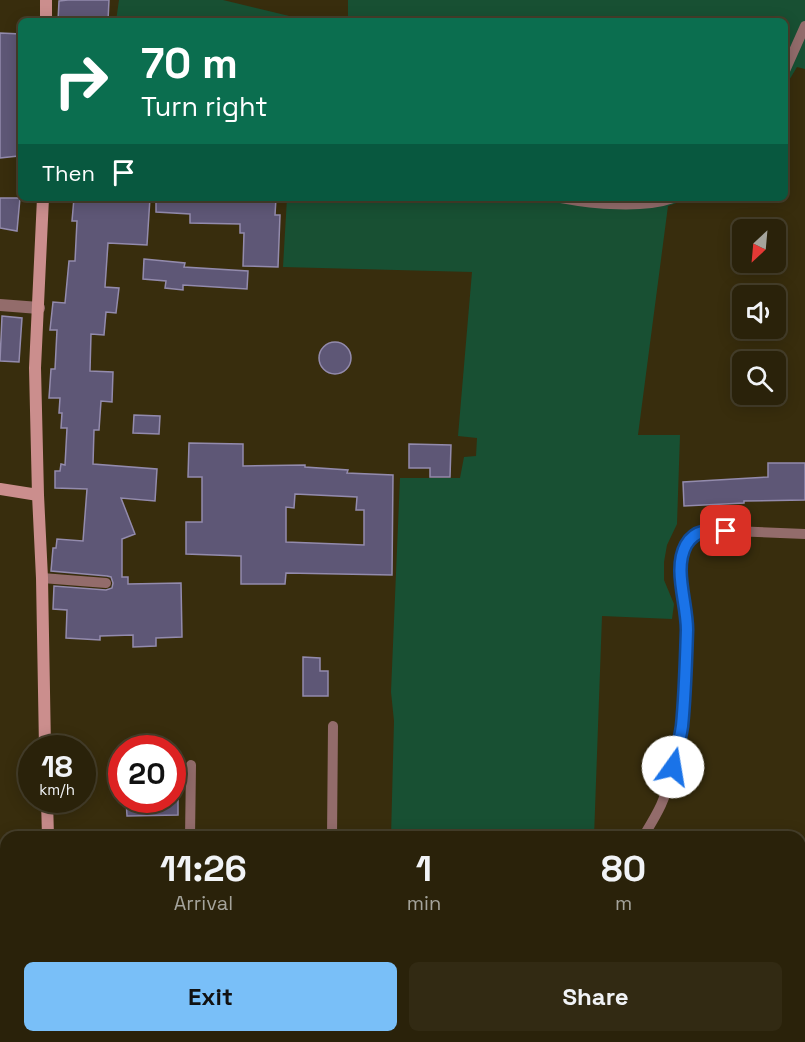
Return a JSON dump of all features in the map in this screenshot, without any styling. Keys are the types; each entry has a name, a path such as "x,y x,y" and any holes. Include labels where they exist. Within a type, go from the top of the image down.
{"street":[{"path":"45,18 46,0"},
{"path":"43,201 35,368 45,735"},
{"path":"0,305 39,308"},
{"path":"0,489 38,495"},
{"path":"47,813 48,831"}],"lane":[{"path":"788,64 805,26"},
{"path":"590,201 620,204 662,201"},
{"path":"646,831 661,805 682,728 687,622 679,570 681,556 687,543 694,535 706,530 805,534"},
{"path":"42,578 106,583"},
{"path":"332,831 333,726"},
{"path":"190,765 190,831"}],"green space":[{"path":"119,0 223,0 298,18 116,18"},
{"path":"348,0 805,0 805,69 797,67 788,82 788,18 348,18"},
{"path":"287,201 682,201 668,206 638,435 680,435 677,524 667,545 664,562 664,580 674,604 672,619 602,616 594,831 391,831 394,721 391,692 400,478 460,478 464,457 476,456 477,438 458,436 472,272 283,267"}],"building":[{"path":"109,0 108,18 58,18 59,1"},
{"path":"0,33 18,34 18,156 0,158"},
{"path":"0,198 18,198 20,201 17,231 0,228"},
{"path":"74,201 150,201 147,245 108,243 105,287 119,288 116,313 106,312 104,335 91,334 90,371 113,372 112,402 101,401 99,430 94,430 93,464 157,469 155,501 121,498 135,534 122,539 122,577 128,577 128,584 181,583 182,637 156,638 156,646 133,647 133,635 100,636 100,640 66,638 67,610 53,609 54,586 106,590 112,588 113,583 111,577 107,576 51,571 53,548 56,548 57,539 83,541 87,489 55,488 55,471 60,471 61,464 65,465 67,428 61,428 60,398 49,398 51,369 55,369 57,330 50,330 53,302 65,303 69,261 75,261 77,221 72,221"},
{"path":"156,201 276,201 275,215 280,215 278,267 243,266 244,233 240,233 240,224 190,223 190,214 156,212"},
{"path":"144,259 185,263 184,267 248,271 247,289 183,285 183,290 165,288 166,281 143,279"},
{"path":"2,316 22,318 19,362 0,361"},
{"path":"335,342 347,346 351,358 347,370 335,374 323,370 319,358 323,346"},
{"path":"134,415 160,416 159,434 133,433"},
{"path":"189,443 243,444 243,466 305,465 305,467 348,470 347,473 393,475 392,575 286,573 285,584 241,584 241,556 186,554 186,522 202,522 202,477 188,477","holes":["295,494 357,497 356,510 364,510 364,545 286,542 286,507 294,508"]},
{"path":"409,444 451,445 450,477 430,477 430,468 409,468"},
{"path":"768,463 805,463 805,500 744,501 744,503 684,506 683,482 768,477"},
{"path":"303,657 320,658 320,671 328,671 328,696 303,696"},
{"path":"127,813 178,813 178,815 127,816"}],"route":[{"path":"673,767 682,728 687,630 686,606 679,570 681,556 694,535 706,530 726,531"}]}
